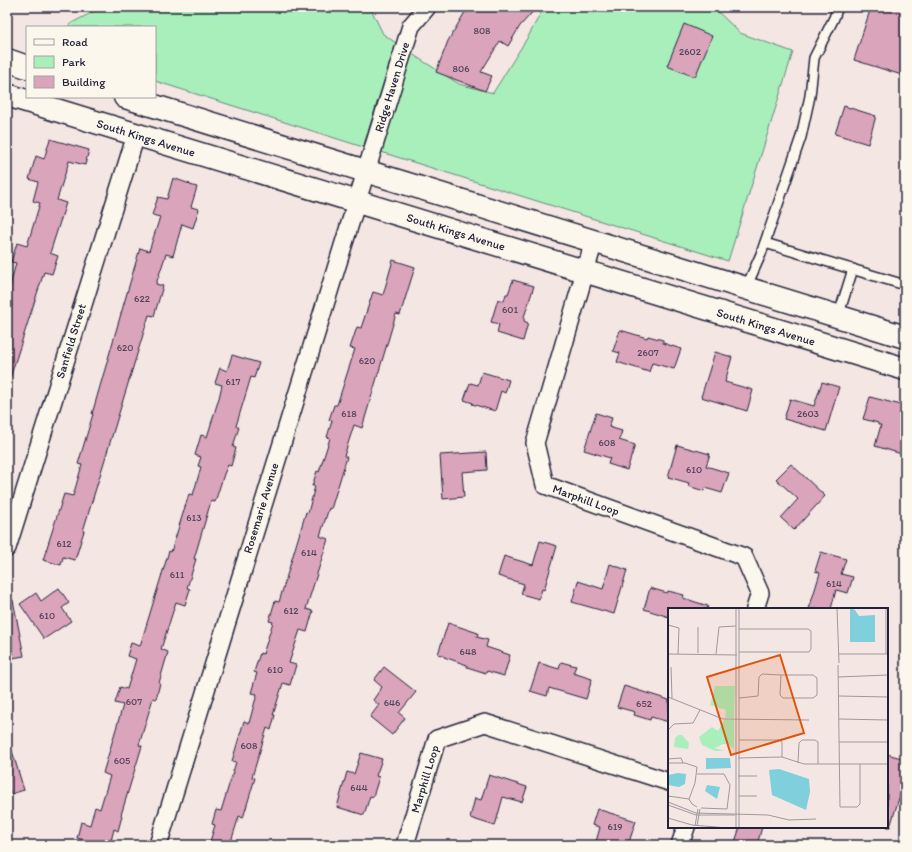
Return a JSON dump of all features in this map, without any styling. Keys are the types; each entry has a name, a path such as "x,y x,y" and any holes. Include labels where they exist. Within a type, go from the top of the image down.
{"main road":[{"path":"7,60 26,67"},
{"name":"South Kings Avenue","path":"7,95 905,369"},
{"path":"128,98 905,337"},
{"path":"828,346 838,317"}],"street":[{"name":"Ridge Haven Drive","path":"365,172 411,26 427,7"},
{"name":"Sanfield Street","path":"7,548 136,135"},
{"name":"Rosemarie Avenue","path":"158,845 365,172"},
{"name":"Marphill Loop","path":"594,241 535,443 545,485 744,557 760,593 755,608"},
{"name":"Marphill Loop","path":"405,845 437,739 485,723 668,782"},
{"path":"680,845 686,828"}],"lane":[{"path":"746,288 765,243 801,137 810,96 814,58 838,7"},
{"path":"765,243 905,285"},
{"path":"838,317 853,269"}],"green space":[{"path":"102,7 370,7 383,34 396,43 363,147 156,81 156,26 69,26"},
{"path":"544,7 713,7 740,33 793,52 728,261 381,152 412,54 459,84 493,93 529,35"}],"building":[{"path":"468,7 537,7 520,26 508,46 500,41 481,72 492,76 485,91 436,72 448,41"},
{"path":"871,7 905,7 905,76 854,60"},
{"path":"684,24 712,36 695,77 667,66"},
{"path":"844,106 876,116 868,144 835,134"},
{"path":"50,139 89,150 85,165 69,161 57,200 66,203 50,253 58,256 52,274 44,272 10,378 7,377 7,298 16,263 11,262 17,243 27,246 40,203 33,201 38,182 29,179 36,156 44,159"},
{"path":"173,178 197,187 191,207 199,209 193,228 182,224 173,256 166,254 156,284 163,286 154,316 149,315 75,560 63,557 61,565 43,560 64,494 73,496 82,465 78,464 140,248 149,251 160,217 152,215 158,197 167,199"},
{"path":"393,260 415,267 400,315 396,314 362,428 354,425 344,456 347,457 331,509 329,508 320,536 328,539 306,609 313,611 307,632 300,630 289,663 296,665 290,685 283,683 273,715 275,715 271,730 267,728 252,777 255,778 243,818 239,816 230,845 209,845 215,825 212,824 216,810 221,811 236,762 232,761 244,721 249,723 257,694 251,693 257,673 254,672 260,653 263,654 273,622 269,621 275,601 279,602 306,512 308,513 315,486 312,486 317,471 319,472 330,438 327,437 332,421 329,420 334,405 337,405 355,349 350,348 357,327 361,328 373,292 383,295"},
{"path":"513,280 534,286 524,317 524,321 528,323 523,341 497,333 499,324 491,322 498,299 504,301"},
{"path":"620,330 647,338 648,336 663,340 663,343 681,349 674,369 652,363 649,372 617,362 620,353 613,351"},
{"path":"715,352 732,357 725,382 753,390 747,411 701,397"},
{"path":"232,355 259,363 254,378 251,377 236,426 239,427 233,447 236,448 231,466 228,465 224,474 215,502 211,501 194,559 196,559 187,588 190,589 185,605 176,602 161,649 168,652 156,699 153,698 139,745 142,746 121,815 118,831 114,829 110,845 84,845 85,840 77,838 81,822 90,825 95,807 100,809 110,776 103,773 123,705 115,703 120,687 127,689 136,659 127,656 131,643 140,646 169,551 171,552 189,494 193,495 201,467 198,466 201,457 195,455 201,435 207,437 222,385 215,383 220,368 227,371"},
{"path":"482,372 509,380 505,393 501,391 495,411 464,400 470,383 478,385"},
{"path":"822,382 839,387 826,431 784,419 790,399 814,406"},
{"path":"870,397 905,406 905,455 875,446 881,425 863,419"},
{"path":"596,413 612,418 609,427 622,431 619,440 635,445 627,470 608,464 610,458 584,450"},
{"path":"677,445 710,454 706,466 729,473 722,493 705,488 704,491 688,486 689,483 668,477"},
{"path":"486,452 487,470 462,472 464,497 443,499 440,455"},
{"path":"791,464 825,496 794,530 781,518 798,499 776,479"},
{"path":"540,541 557,546 544,590 542,589 539,599 521,594 524,584 498,576 504,556 533,565"},
{"path":"821,552 846,559 841,574 853,577 848,593 836,590 831,608 809,608 820,573 815,571"},
{"path":"610,564 627,570 614,614 572,602 578,581 603,589"},
{"path":"59,588 69,603 62,608 71,621 44,639 20,604 36,593 41,601"},
{"path":"650,588 667,593 668,591 684,595 683,598 708,606 707,608 668,608 668,617 644,609"},
{"path":"7,600 13,600 24,656 7,659"},
{"path":"448,623 478,633 477,637 488,640 486,647 510,655 504,676 487,671 486,673 467,667 467,665 438,654"},
{"path":"561,662 576,666 573,673 592,679 586,699 549,688 547,696 530,691 539,663 559,669"},
{"path":"384,667 416,692 399,713 405,718 392,735 370,717 379,705 373,700 382,687 374,680"},
{"path":"624,686 668,700 668,722 651,717 650,720 634,715 635,712 617,707"},
{"path":"10,744 24,790 11,794 9,790 7,790 7,745"},
{"path":"361,753 382,759 376,776 379,777 373,797 370,796 364,815 337,807 347,772 354,774"},
{"path":"888,754 905,759 905,779 890,827 888,827"},
{"path":"489,775 527,787 522,802 503,797 495,826 470,818 475,798 481,800"},
{"path":"597,809 636,821 628,845 607,845 596,842 600,827 592,825"},
{"path":"740,828 762,828 757,845 734,845"}]}
